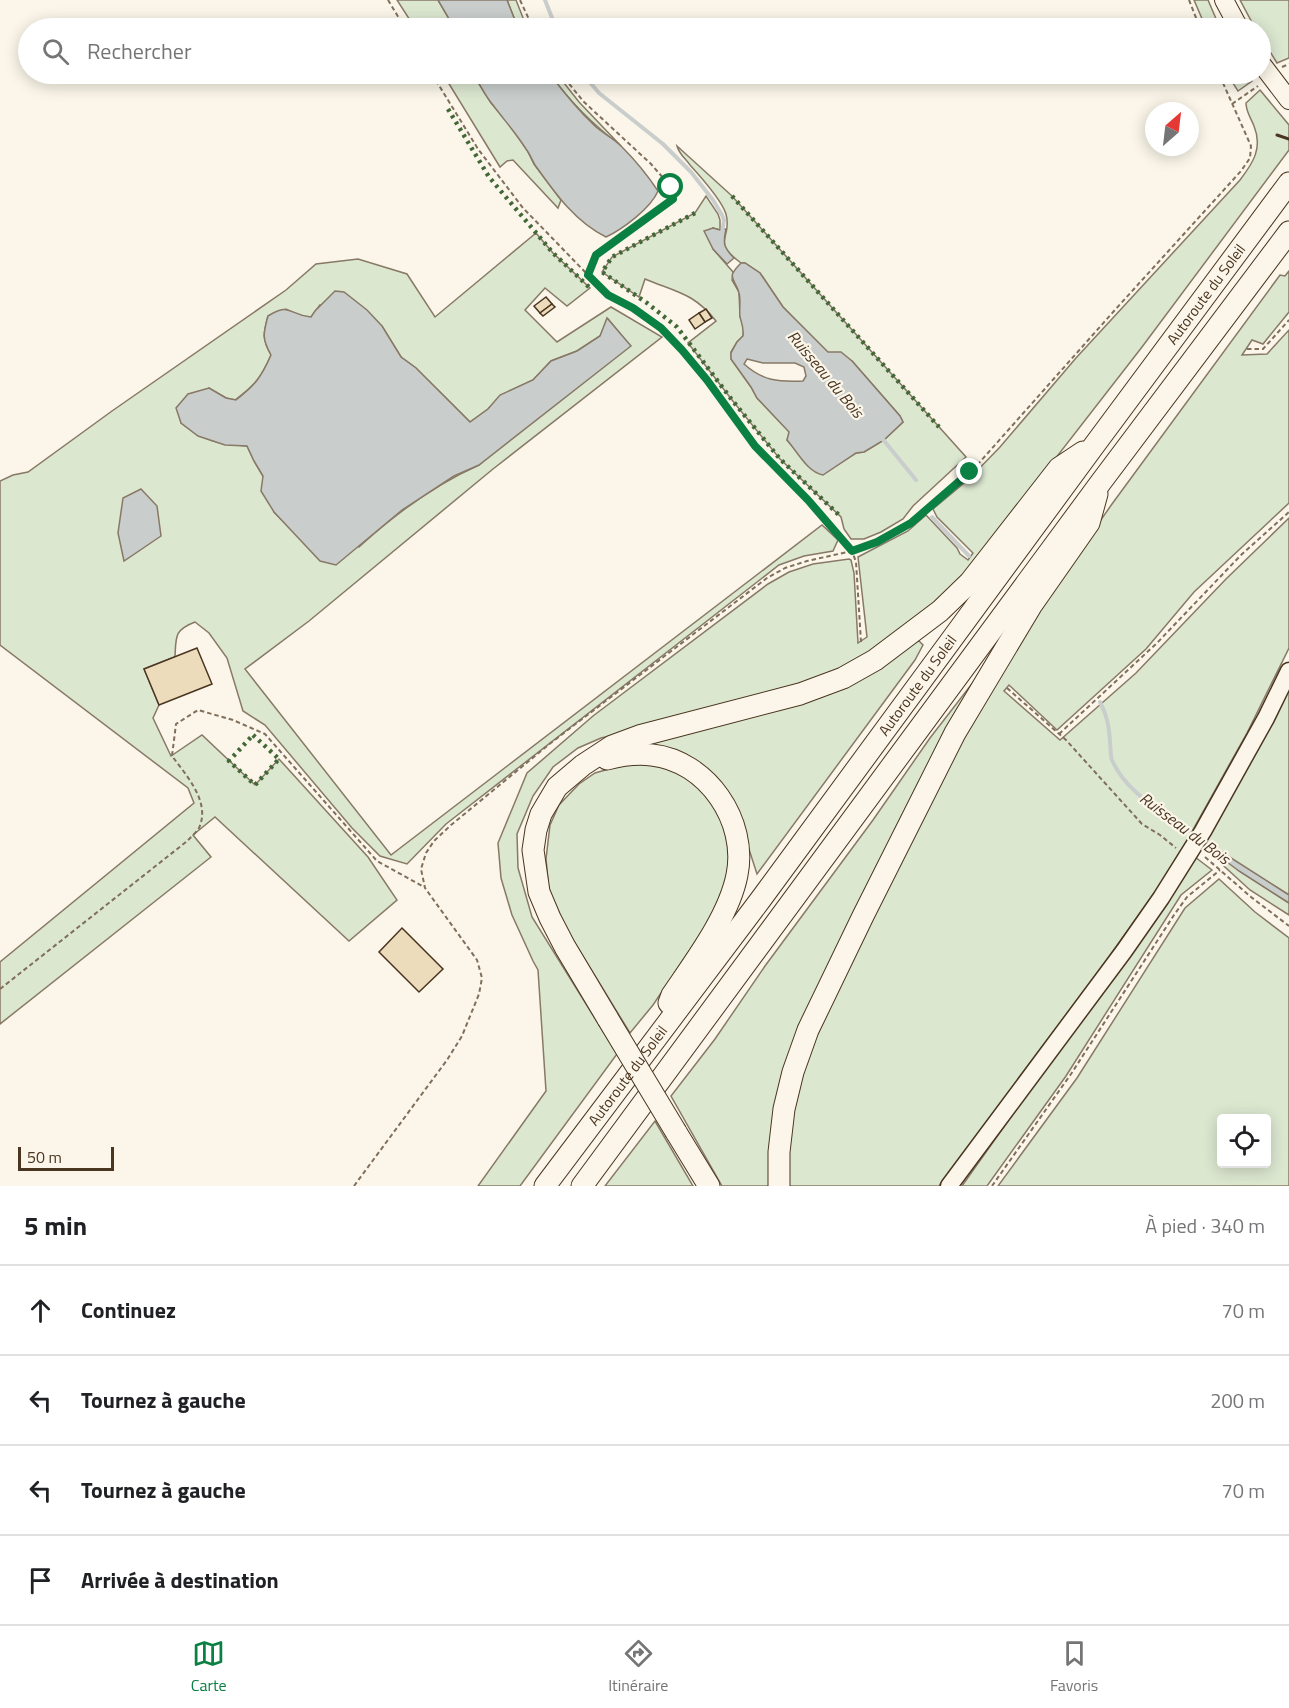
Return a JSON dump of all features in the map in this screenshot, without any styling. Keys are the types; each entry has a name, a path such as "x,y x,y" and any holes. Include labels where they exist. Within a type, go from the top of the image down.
{"highway":[{"name":"Autoroute du Soleil","path":"545,1186 761,899 1289,183"},
{"name":"Autoroute du Soleil","path":"582,1186 1101,482 1289,232"},
{"path":"709,1186 565,947 550,918 539,892 533,850 541,814 557,787 583,765 612,746 639,736 800,694 843,678 875,660 940,611 970,582 1059,468 1093,447"},
{"path":"779,1186 779,1152 784,1109 793,1072 808,1030 862,916 955,733 1031,606 1089,523 1101,482"},
{"path":"583,765 635,754 670,759 685,765 712,787 732,821 739,855 737,875 721,917 705,947 672,994 662,1031"}],"main road":[{"path":"1224,0 1234,18"},
{"path":"1271,76 1289,100"}],"street":[{"path":"949,1186 1124,951 1190,853 1266,718 1289,670"}],"path":[{"path":"388,0 399,18"},
{"path":"520,0 528,18"},
{"path":"1189,0 1196,18"},
{"path":"1282,67 1289,64"},
{"path":"438,84 478,149 523,208 608,295 633,308 661,328 707,380 755,446 808,500 852,551 856,562 861,642"},
{"path":"569,84 584,102 651,164 671,187 673,199 596,255 588,275"},
{"path":"852,551 877,542 911,523 970,472 1241,171 1250,158 1251,146 1224,84"},
{"path":"1233,104 1258,86"},
{"path":"1247,349 1263,350 1289,320"},
{"path":"1059,734 1156,643 1241,555 1289,512"},
{"path":"1006,688 1059,734 1142,824 1220,870 1289,926"},
{"path":"0,989 186,842 199,828 203,808 191,783 171,756 176,724 198,710 233,720 265,734 377,861 425,888"},
{"path":"992,1186 1071,1074 1174,915 1187,897 1220,870"}],"green space":[{"path":"397,0 438,0 448,18 409,18"},
{"path":"507,0 516,0 523,18 514,18"},
{"path":"1194,0 1208,0 1216,18 1202,18"},
{"path":"1240,0 1289,0 1289,58 1277,63 1271,53 1271,18 1250,18"},
{"path":"449,84 479,84 561,200 558,208 513,160 507,161 500,167"},
{"path":"558,84 565,84 621,146 582,113"},
{"path":"1233,84 1248,84 1238,91"},
{"path":"1260,90 1289,125 1289,150 1142,347 971,567 940,600 900,635 824,677 686,718 601,738 578,748 553,767 533,796 517,834 518,868 532,917 617,1054 520,1186 478,1186 546,1091 538,970 512,915 501,878 498,843 527,773 593,716 768,584 789,572 813,564 851,560 854,573 858,643 867,637 858,557 908,531 926,515 968,560 973,553 937,517 933,509 969,479 1000,447 1076,358 1240,180 1253,161 1257,148 1257,134 1246,103"},
{"path":"677,146 732,196 966,457 913,506 903,519 881,532 864,539 851,539 844,529 841,517 780,459 732,400 688,343 716,321 700,304 684,294 645,279 639,297 602,272 612,257 695,213 706,196 720,220 720,230 713,228 713,249 733,272 732,280 739,292 740,316 744,328 743,336 731,352 731,359 757,398 790,432 787,440 798,453 823,474 856,453 864,452 884,440 903,422 852,361 828,353 783,307 760,273 745,263 741,263 727,249 724,244 727,222 724,209"},
{"path":"536,233 553,253 590,288 567,306 545,288 525,310 557,342 611,307 662,337 493,469 309,621 245,669 391,855 822,525 838,540 833,551 804,556 779,565 446,824 407,864 380,856 352,828 265,725 243,711 227,658 209,633 195,622 188,625 178,635 175,657 144,669 159,705 153,718 171,756 202,735 255,785 279,759 368,857 397,900 349,941 215,817 193,835 211,857 0,1024 0,962 194,803 188,788 0,645 0,481 28,472 286,290 316,264 358,259 407,274 435,317","holes":["320,305 382,326 401,357 416,368 470,422 488,409 501,395 533,380 551,361 577,351 600,336 608,319 621,335 479,465 416,501 359,547 292,530 274,512 263,476 247,446 212,440 197,434 181,423 209,388 226,398 235,400 257,380 271,355 264,336 268,316 286,309 299,316 311,317"]},
{"path":"1289,271 1289,312 1263,344 1252,340 1242,355 1267,354 1289,330 1289,503 1194,592 1146,649 1057,730 1009,685 1004,691 1060,740 1136,673 1226,579 1289,518 1289,648 1247,733 1160,885 939,1186 788,1186 787,1143 800,1071 948,758 1026,627 1112,504 1280,275 1285,276"},
{"path":"919,641 923,645 915,660 757,874 729,799 628,749 910,643"},
{"path":"974,681 978,682 824,983 775,1186 722,1186 671,1096 715,1039 930,738"},
{"path":"1289,687 1289,895 1217,850 1239,871 1289,903 1289,915 1250,890 1202,846"},
{"path":"641,764 660,766 682,774 703,791 724,821 730,862 724,887 708,923 653,1005 630,1033 567,930 549,891 546,859 550,825 559,805 579,784 595,773 619,766"},
{"path":"1195,857 1212,870 1181,895 1066,1076 987,1186 962,1186"},
{"path":"1219,879 1255,912 1289,938 1289,1186 998,1186 1077,1078 1185,908"},
{"path":"655,1121 693,1186 605,1186"}],"water":[{"path":"438,0 507,0 514,18 448,18"},
{"path":"479,84 558,84 599,130 619,144 658,191 636,217 606,237 575,215 558,196 518,137"},
{"path":"713,228 726,229 725,245 734,258 727,264 713,249 704,231"},
{"path":"741,263 745,263 760,273 783,307 828,352 841,352 852,361 900,416 903,422 884,440 864,452 856,453 823,475 807,466 787,440 789,432 757,398 731,359 731,353 743,336 740,296 732,278 733,272","holes":["747,359 763,363 795,363 804,367 806,376 803,381 771,379 758,374 744,364"]},
{"path":"335,291 344,292 367,310 382,326 401,357 416,368 470,422 488,409 500,395 533,380 551,361 577,351 600,336 607,318 631,346 479,465 454,476 402,510 336,565 320,561 274,512 261,491 263,476 247,446 225,445 198,436 181,423 176,408 188,394 209,388 226,398 236,400 257,380 271,355 264,336 268,316 286,310 311,317"},
{"path":"141,489 157,506 161,536 124,561 118,533 123,498"},
{"path":"1217,849 1289,895 1289,903 1216,854"}],"building":[{"path":"546,297 552,304 540,313 534,306"},
{"path":"552,304 555,307 543,316 540,313"},
{"path":"706,309 712,318 705,322 699,313"},
{"path":"699,313 705,322 695,329 689,320"},
{"path":"197,648 212,684 159,705 144,669"},
{"path":"402,928 443,969 419,992 379,952"}],"waterway":[{"name":"Ruisseau du Bois","path":"545,0 552,18"},
{"name":"Ruisseau du Bois","path":"591,84 599,93 663,144 691,172 722,215 724,220 722,233"},
{"name":"Ruisseau du Bois","path":"881,437 916,480"},
{"name":"Ruisseau du Bois","path":"932,517 969,556"},
{"name":"Ruisseau du Bois","path":"1100,702 1108,726 1111,758 1119,772 1137,793 1195,835"},
{"name":"Ruisseau du Bois","path":"1203,841 1218,853"}],"hedge":[{"path":"448,109 489,177 553,253 590,288"},
{"path":"732,196 939,427"},
{"path":"695,213 612,257 602,272 677,327 780,459 841,517"},
{"path":"253,735 279,759 255,785 229,761 253,735"}],"wall":[{"path":"1277,135 1289,139"}],"route":[{"path":"671,187 673,199 596,255 588,275 608,295 633,308 661,328 707,380 755,446 808,500 852,551 877,542 911,523 970,472"}]}
